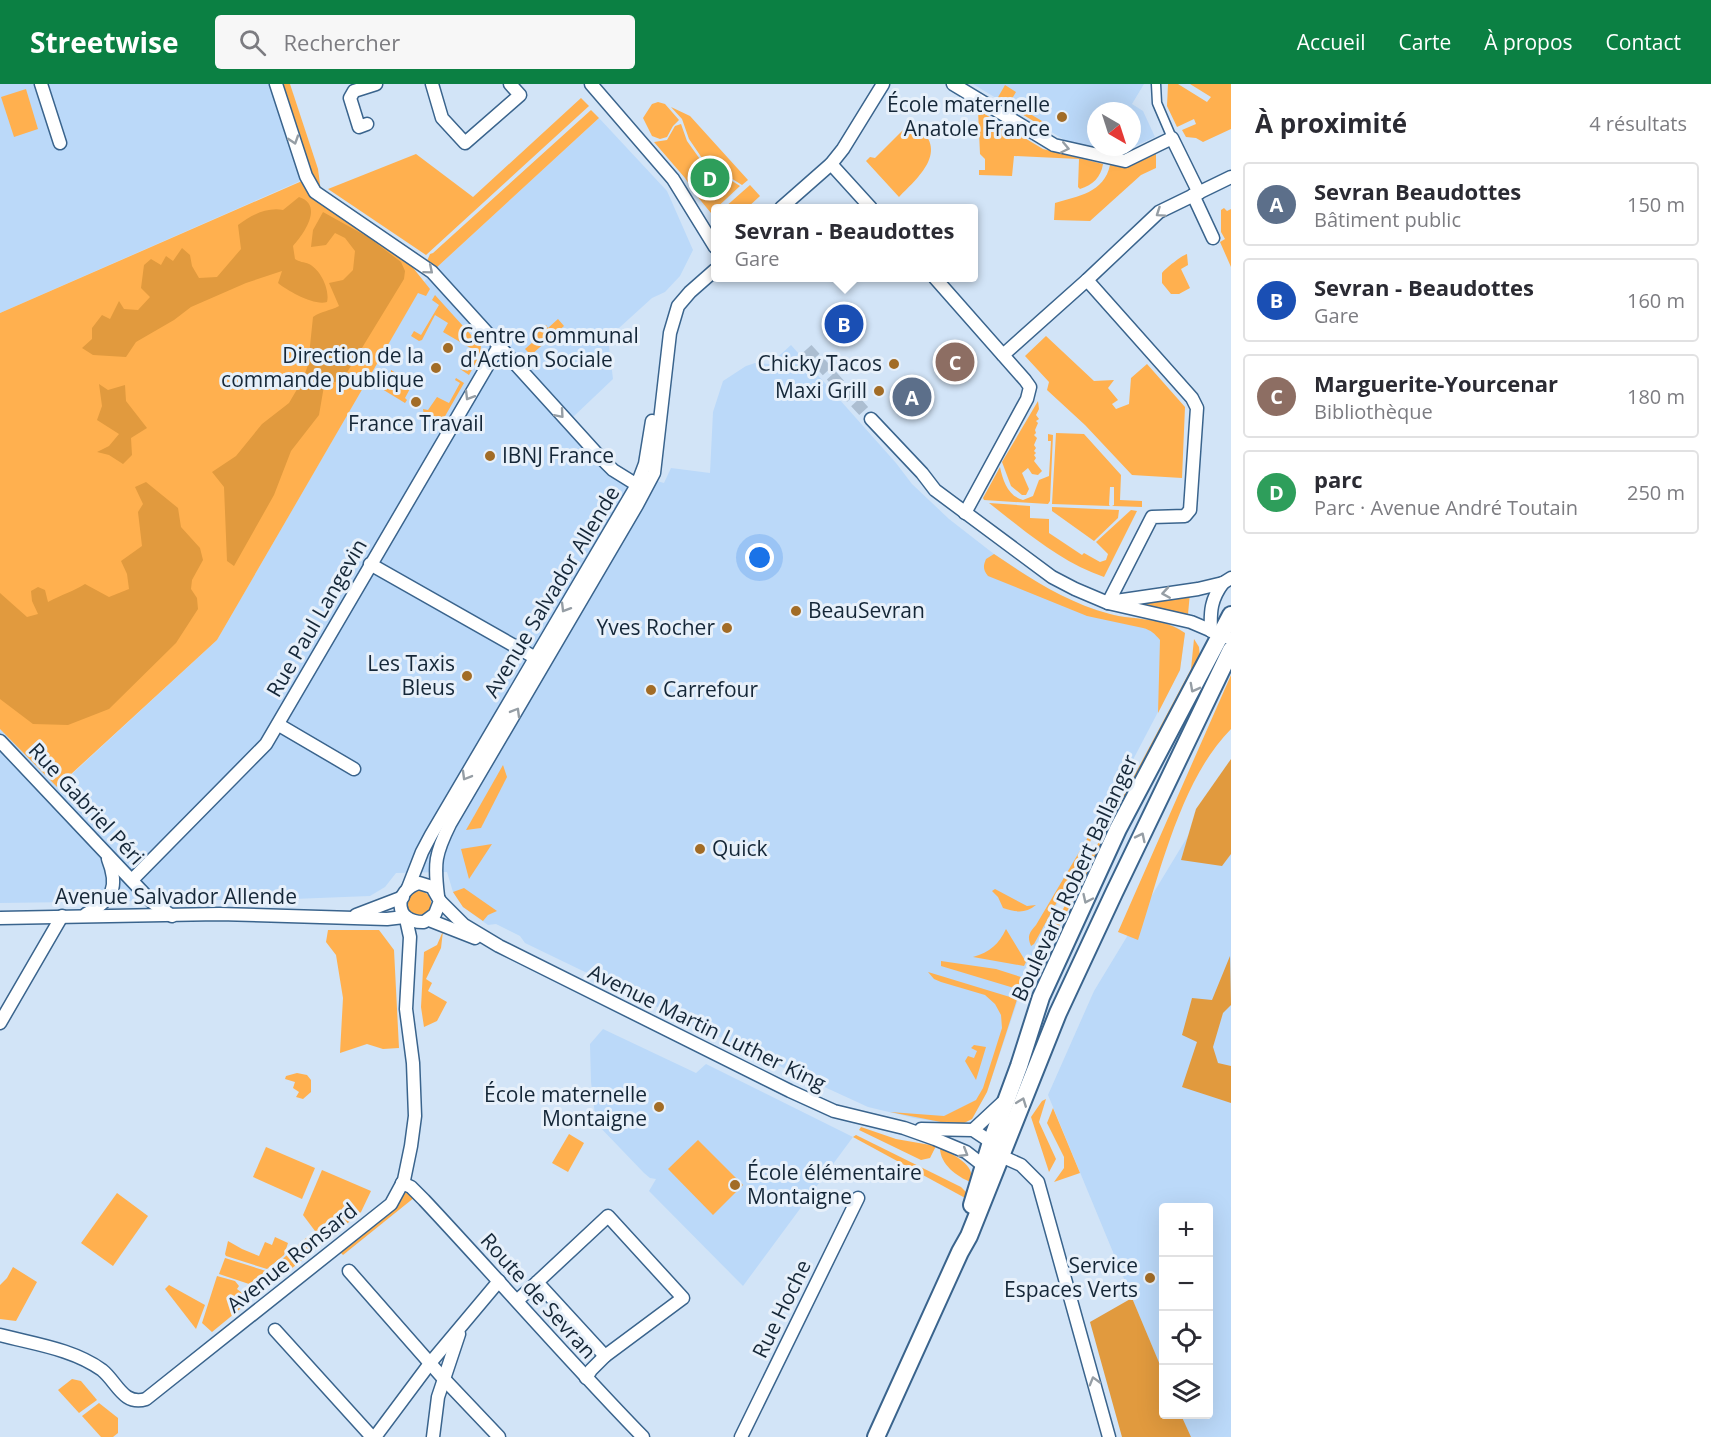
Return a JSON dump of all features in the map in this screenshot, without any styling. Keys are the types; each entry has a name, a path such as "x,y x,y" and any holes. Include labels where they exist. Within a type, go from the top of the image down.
{"main road":[{"name":"Boulevard Robert Ballanger","path":"876,1437 969,1236 1058,1013 1224,639 1231,615"},
{"name":"Boulevard Robert Ballanger","path":"960,1252 963,1233 991,1142 1041,997 1118,829 1224,639"}],"street":[{"path":"41,84 60,144"},
{"path":"276,84 312,188 323,199 432,272 599,456 613,470 641,488"},
{"path":"359,127 350,102 351,94 376,84"},
{"path":"432,84 442,118 465,143 520,95 510,84"},
{"path":"591,84 674,179 711,240"},
{"path":"786,204 831,164 843,149 883,84"},
{"path":"953,84 1054,145 1125,160 1172,138"},
{"path":"1156,84 1157,103 1213,238"},
{"path":"831,164 867,204"},
{"path":"1003,355 1087,280 1158,212 1231,177"},
{"name":"Avenue Salvador Allende","path":"352,917 406,892 431,835 540,660 641,488 664,327 676,300 686,288 710,274"},
{"path":"1087,280 1192,398 1197,408 1190,510 1185,516 1152,517 1108,603"},
{"path":"939,282 1028,383 1029,393 965,513"},
{"name":"Rue Paul Langevin","path":"132,880 257,755 279,725 370,564 499,346"},
{"path":"871,419 935,490 1052,577 1108,603 1191,622 1224,639"},
{"path":"370,564 540,660"},
{"path":"1108,603 1198,589 1227,580"},
{"path":"1224,639 1210,606 1215,594 1227,580"},
{"name":"Avenue Salvador Allende","path":"439,898 436,864 438,848 540,660"},
{"path":"279,725 354,769"},
{"name":"Rue Gabriel Péri","path":"0,741 152,902 172,916"},
{"path":"83,916 102,906 114,889 114,874 105,852"},
{"path":"419,883 427,884 439,898 439,908 426,921 405,918 400,906 406,892 419,883"},
{"name":"Avenue Martin Luther King","path":"439,898 464,925 499,946 589,992 834,1111 904,1128 966,1152 984,1166"},
{"name":"Avenue Salvador Allende","path":"0,918 219,914 405,918"},
{"path":"0,1023 5,1004 62,916"},
{"name":"Avenue Ronsard","path":"0,1335 83,1358 103,1371 125,1396 138,1401 146,1398 391,1203 402,1183 415,1116 413,1063 406,1009 410,938 405,918"},
{"name":"Avenue Martin Luther King","path":"426,921 499,946"},
{"name":"Avenue Ronsard","path":"410,953 415,936 426,921"},
{"path":"1007,1098 992,1115 973,1130 991,1142 1001,1156 1021,1165 1038,1182 1109,1437"},
{"name":"Avenue Martin Luther King","path":"904,1128 945,1131 973,1130"},
{"path":"984,1166 1001,1156"},
{"name":"Route de Sevran","path":"402,1183 411,1187 420,1196 643,1437"},
{"name":"Rue Hoche","path":"741,1437 858,1198"},
{"path":"518,1300 608,1216 683,1298 605,1356 586,1378"},
{"path":"349,1271 443,1378 499,1437"},
{"path":"275,1330 373,1437 431,1362 499,1281"},
{"path":"537,1282 605,1356"},
{"path":"433,1437 438,1397 461,1327"}],"shaded area":[{"path":"0,84 276,84 307,178 0,313"},
{"path":"283,84 290,84 318,169 321,192 315,182"},
{"name":"École maternelle Anatole France","path":"973,84 1144,84 1133,102 1087,102 1087,148 1071,144"},
{"path":"1168,84 1178,84 1207,102 1211,97 1190,84 1231,84 1231,129 1203,142 1196,138 1186,137 1182,130 1196,124 1194,119 1177,127 1167,106"},
{"path":"1005,85 1016,92 1010,102 1042,121 1045,128 997,99"},
{"path":"26,89 38,129 14,137 1,97"},
{"path":"581,98 589,106 426,255 328,189 416,154 473,197"},
{"path":"658,102 665,104 679,120 667,137 660,139 652,136 643,118 652,104"},
{"path":"671,107 690,116 748,180 742,185 718,170 713,160 704,161 689,139 682,119"},
{"path":"591,110 599,118 435,269 427,261 430,254"},
{"path":"978,110 1043,149 1103,164 1098,177 1080,189 1078,187 1079,159 1014,156 1012,176 979,175 979,170 985,170 985,159 980,154"},
{"name":"École maternelle Anatole France","path":"1141,110 1143,111 1155,137 1141,143"},
{"path":"599,118 667,191 693,250 680,276 665,292 652,298 608,338 613,379 572,418 614,464 626,472 664,483 671,468 710,473 713,412 723,381 746,366 755,363 770,364 791,345 912,484 949,519 994,554 1049,590 1082,605 1111,615 1171,624 1185,633 1180,670 1037,943 987,1092 972,1119 964,1123 951,1124 914,1118 868,1107 525,943 520,936 496,924 488,925 463,907 453,892 447,872 396,873 385,887 370,896 0,903 0,729 58,787 217,640 424,282 435,269"},
{"path":"911,122 923,132 930,142 931,151 929,161 923,170 899,197 866,161 870,157 875,158"},
{"path":"681,124 687,141 702,162 740,186 721,204 711,204 711,213 654,142 667,140 675,126"},
{"path":"1156,154 1156,168 1141,175 1090,221 1054,220 1055,203 1089,192 1102,182 1110,165 1126,168"},
{"path":"302,181 311,195 406,259 430,289 426,296 418,293 217,640 57,787 0,729 0,313"},
{"path":"750,185 760,196 751,204 729,204"},
{"path":"299,197 310,206 311,213 310,220 293,246 295,259 309,264 321,275 326,286 327,302 308,300 282,286 278,283 282,271 246,283 191,307 174,320 136,342 126,357 93,355 82,348 92,339 92,328 102,315 110,319 119,301 124,309 138,310 150,297 141,288 144,265 151,259 161,265 166,256 173,261 182,248 190,255 192,266 199,278 217,277 241,249 238,225 259,213 283,210"},
{"path":"1224,208 1227,211 1231,209 1231,267 1220,242 1225,239 1221,232 1221,210"},
{"path":"323,212 368,237 401,262 405,271 404,279 343,379 324,386 319,415 291,451 274,495 234,566 227,561 224,487 212,472 236,456 262,424 289,403 308,365 313,317 339,306 329,283 343,280 353,270 355,251 345,238 335,233 326,245 311,247 313,230"},
{"path":"1187,254 1188,265 1181,269 1190,288 1179,294 1171,294 1162,283 1162,273"},
{"path":"435,295 481,346 480,355 469,375 460,369 468,371 479,353 443,332 448,323 435,315 422,340 419,341 411,336 414,331 421,335 439,305 432,300"},
{"path":"558,319 564,326 531,355 525,349 534,341 532,338 546,325 548,328"},
{"path":"1046,336 1094,381 1114,380 1108,388 1118,400 1112,404 1116,409 1129,404 1131,378 1147,364 1185,407 1182,478 1132,475 1085,425 1047,390 1049,382 1025,356"},
{"path":"391,370 413,383 405,398 407,400 405,403 382,389 382,386 389,389 397,376"},
{"path":"456,378 464,383 440,425 424,416 423,409 428,410 437,397 449,403 460,383 455,380"},
{"path":"99,384 108,390 125,385 126,401 147,428 131,438 132,455 123,464 109,455 97,452 109,446 119,434 97,420 102,406"},
{"path":"1038,401 1039,409 1036,415 1039,419 1036,421 1038,423 1034,435 1037,438 1034,445 1036,458 1034,461 1042,471 1038,475 1032,474 1028,468 1022,473 1029,489 1026,495 1022,495 1011,486 1002,462"},
{"path":"1056,433 1084,434 1121,475 1120,500 1142,501 1142,507 1112,506 1114,505 1114,487 1110,487 1110,506 1052,504"},
{"path":"1048,434 1053,435 1048,504 984,500 1000,467 1005,483 1014,495 1023,500 1033,496 1039,480 1049,476 1051,441 1048,441"},
{"path":"146,482 178,508 181,527 200,548 203,560 192,580 191,589 197,598 198,609 176,643 109,709 68,725 33,724 0,699 0,593 27,617 38,614 32,601 31,591 38,587 45,590 48,602 85,584 109,597 129,589 127,574 121,561 142,546 138,512 143,504 135,487"},
{"path":"989,503 1030,506 1030,518 1049,519 1049,533 1082,555 1084,553 1100,562 1106,560 1108,554 1096,542 1131,510 1137,511 1104,577 1058,554"},
{"path":"1052,507 1119,510 1118,518 1094,541 1052,511"},
{"path":"994,554 1035,581 1079,603 1110,614 1167,624 1185,633 1180,670 1158,713 1160,640 1155,634 1143,628 1087,616 988,576 984,570 984,564 986,559"},
{"path":"1190,593 1188,614 1124,604"},
{"path":"1194,639 1199,647 1200,659 1050,944 1045,943 1191,669"},
{"path":"1231,675 1231,729 1198,774 1185,800 1138,940 1118,932"},
{"path":"1231,759 1231,854 1222,866 1181,860 1196,809"},
{"path":"503,765 507,777 481,828 466,830"},
{"path":"1231,765 1231,1437 1190,1437 1183,1419 1213,1419 1213,1203 1159,1203 1159,1363 1048,1095 1094,991"},
{"path":"1094,827 1097,829 1031,946 1030,933"},
{"path":"492,844 469,879 461,849"},
{"path":"464,888 497,911 488,915 483,921 463,907 453,892"},
{"path":"995,889 1027,906 1036,905 1028,910 1020,911 1003,908 992,891"},
{"path":"419,891 424,892 430,898 430,908 424,914 419,915 414,914 408,908 407,903 408,898 414,892"},
{"path":"1006,929 1026,962 1024,966 973,957 993,947"},
{"path":"328,930 379,930 394,950 399,1048 383,1049 367,1044 340,1053 343,998 336,955 326,942"},
{"path":"443,931 441,948 426,979 432,983 428,991 447,1002 437,1021 424,1027 421,1007 424,952 437,945"},
{"path":"1230,956 1231,1005 1223,1013 1213,1047 1218,1063 1231,1066 1231,1103 1182,1087 1197,1042 1182,1035 1192,998 1212,1000"},
{"path":"941,961 996,969 1024,978 987,1092 972,1119 964,1123 951,1124 890,1112 944,1116 976,1100 983,1088 1002,1028 1001,1015 995,1004 985,995 941,982 934,979 928,972 1010,997 1014,988 941,966"},
{"name":"École élémentaire Montaigne","path":"603,1029 696,1073 706,1064 853,1137 743,1286 649,1191 656,1179 644,1173 596,1123 591,1082 590,1044"},
{"path":"974,1045 986,1047 976,1080 965,1061 968,1056 974,1058 977,1051 971,1048"},
{"path":"297,1073 307,1075 311,1080 311,1092 303,1099 296,1097 299,1092 293,1088 295,1082 285,1079 286,1076"},
{"path":"1046,1099 1039,1122 1056,1159 1049,1172 1031,1117"},
{"path":"1053,1108 1080,1173 1054,1182 1064,1168 1064,1157 1047,1123"},
{"path":"861,1127 896,1139 936,1146 930,1158 921,1160 859,1130"},
{"path":"569,1134 584,1143 568,1172 552,1163"},
{"path":"856,1135 961,1187 966,1192 967,1199 853,1137"},
{"path":"698,1140 743,1185 713,1215 668,1169"},
{"path":"266,1147 315,1168 302,1199 253,1177"},
{"path":"940,1148 967,1165 972,1176 971,1182 950,1169 943,1159"},
{"path":"322,1170 371,1191 361,1212 324,1243 303,1215"},
{"path":"117,1193 148,1216 113,1266 81,1243"},
{"path":"404,1193 410,1193 415,1197 343,1255 340,1252"},
{"path":"313,1232 322,1244 286,1273 278,1263"},
{"path":"275,1237 288,1243 284,1255 267,1269 225,1254 228,1241 259,1256 265,1242 272,1245"},
{"path":"225,1258 266,1271 249,1284 219,1274"},
{"path":"13,1267 37,1282 16,1321 0,1319 0,1285"},
{"path":"278,1267 284,1274 253,1299 247,1292 248,1288 267,1271 274,1272"},
{"path":"217,1276 235,1281 239,1286 237,1289 251,1300 212,1332 202,1323"},
{"path":"169,1285 205,1305 196,1329 165,1289"},
{"path":"1132,1298 1159,1362 1159,1419 1183,1419 1191,1437 1122,1437 1090,1322"},
{"path":"72,1379 81,1381 97,1400 79,1413 58,1390"},
{"path":"99,1403 118,1418 118,1433 113,1437 101,1437 82,1416"}],"tunnel":[{"path":"807,349 871,419"}],"place":[{"name":"École maternelle Anatole France","path":"1062,117"},
{"name":"parc","path":"710,178"},
{"name":"Sevran - Beaudottes","path":"844,324"},
{"name":"Centre Communal d'Action Sociale","path":"448,348"},
{"name":"Marguerite-Yourcenar","path":"955,362"},
{"name":"Chicky Tacos","path":"894,364"},
{"name":"Direction de la commande publique","path":"436,368"},
{"name":"Maxi Grill","path":"879,391"},
{"name":"Sevran Beaudottes","path":"912,397"},
{"name":"France Travail","path":"416,402"},
{"name":"IBNJ France","path":"490,456"},
{"name":"BeauSevran","path":"796,611"},
{"name":"Yves Rocher","path":"727,628"},
{"name":"Les Taxis Bleus","path":"467,676"},
{"name":"Carrefour","path":"651,690"},
{"name":"Quick","path":"700,849"},
{"name":"École maternelle Montaigne","path":"659,1107"},
{"name":"École élémentaire Montaigne","path":"735,1185"},
{"name":"Service Espaces Verts","path":"1150,1278"}]}
